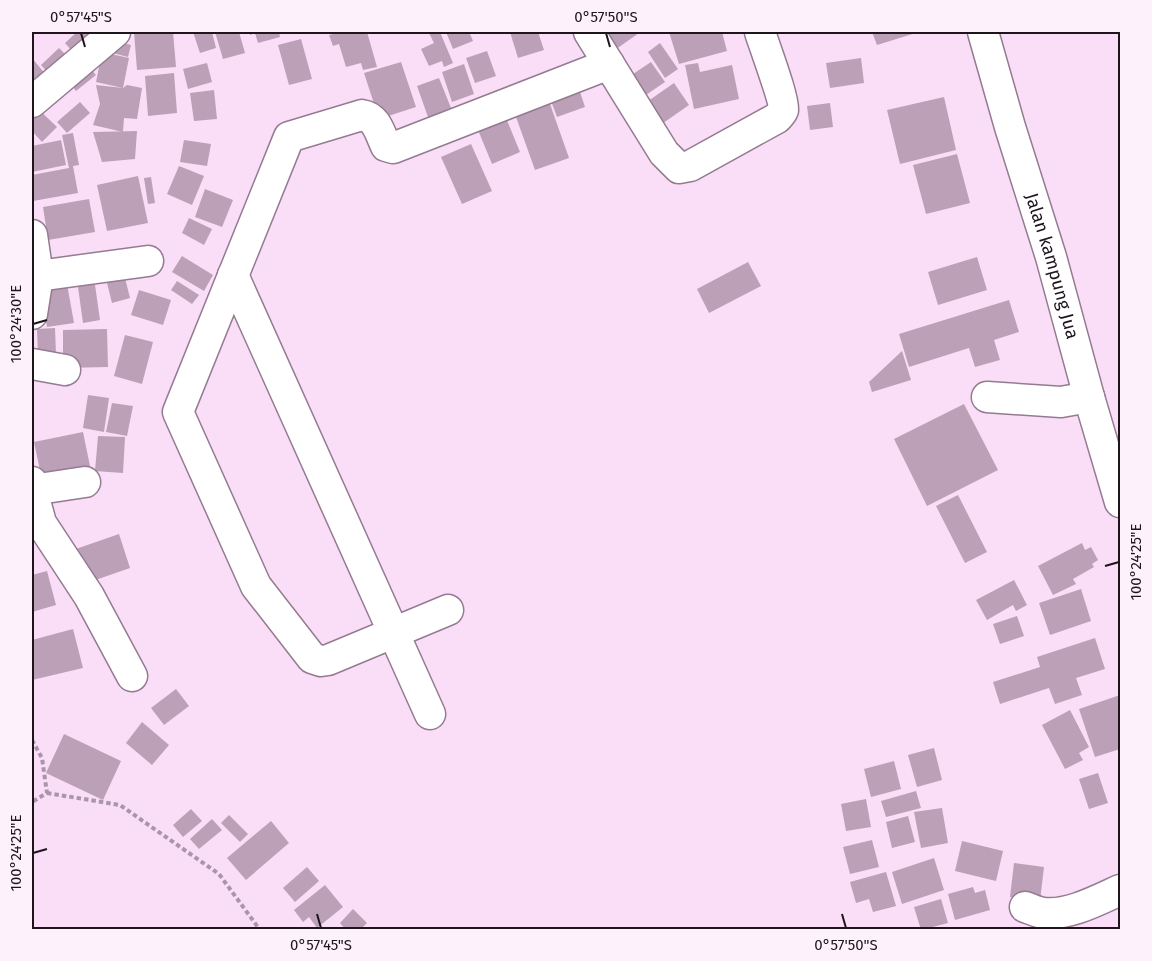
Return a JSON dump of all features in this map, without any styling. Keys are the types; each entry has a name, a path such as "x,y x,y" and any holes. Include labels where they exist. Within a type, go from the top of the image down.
{"street":[{"path":"32,102 115,32"},
{"path":"589,32 664,153 679,168 690,166 777,118 783,110 782,96 760,32"},
{"name":"Jalan kampung Jua","path":"983,32 1051,257 1120,502"},
{"path":"448,610 328,660 321,661 312,658 256,586 178,412 290,137 362,115 368,116 374,122 386,146 393,148 609,63"},
{"path":"32,239 38,276 32,314"},
{"path":"38,276 148,261"},
{"path":"233,275 430,714"},
{"path":"32,364 65,370"},
{"path":"987,397 1062,402 1089,397"},
{"path":"32,482 36,510 41,523 89,596 132,676"},
{"path":"32,490 85,482"},
{"path":"1025,907 1041,913 1057,913 1120,890"}],"path":[{"path":"32,740 42,758 47,793"},
{"path":"32,802 47,793 120,806 219,874 260,930"}],"building":[{"path":"77,32 87,32 96,41 78,58 65,43"},
{"path":"134,32 173,32 176,67 137,70"},
{"path":"193,32 212,32 216,48 200,53"},
{"path":"215,32 239,32 245,53 223,59"},
{"path":"249,32 279,32 280,37 258,43 255,33 250,35"},
{"path":"340,32 367,32 377,67 363,70 361,63 346,67 339,44 333,46 329,35"},
{"path":"440,32 453,63 444,67 442,61 429,66 421,49 434,43 429,33"},
{"path":"446,32 477,32 470,34 473,41 453,49"},
{"path":"510,32 538,32 544,50 518,58"},
{"path":"597,32 638,32 639,33 609,54"},
{"path":"669,32 722,32 727,51 679,64"},
{"path":"872,32 919,32 877,45"},
{"path":"108,39 131,45 128,57 105,51"},
{"path":"301,39 312,79 289,85 278,45"},
{"path":"660,43 678,69 665,78 648,52"},
{"path":"59,48 73,62 54,80 41,65"},
{"path":"487,51 496,76 475,83 466,58"},
{"path":"102,52 129,58 123,88 96,82"},
{"path":"32,58 51,81 32,97"},
{"path":"861,58 864,83 830,88 826,63"},
{"path":"401,62 416,107 379,119 364,73"},
{"path":"651,62 665,82 637,101 624,80"},
{"path":"207,63 212,82 188,89 183,69"},
{"path":"698,63 700,72 732,65 739,99 694,109 685,65"},
{"path":"464,64 474,94 452,102 442,72"},
{"path":"89,67 96,75 76,91 70,83"},
{"path":"174,73 177,113 148,116 145,76"},
{"path":"439,78 451,108 428,117 417,86"},
{"path":"576,80 585,107 557,117 547,90"},
{"path":"674,83 689,105 656,128 641,106"},
{"path":"96,85 123,88 127,85 142,88 137,119 124,118 123,132 93,125 100,104"},
{"path":"214,90 217,119 194,121 190,93"},
{"path":"944,97 956,150 900,164 887,110"},
{"path":"80,102 90,113 67,133 57,122"},
{"path":"830,103 833,127 810,130 807,106"},
{"path":"33,104 57,127 42,142 32,131"},
{"path":"550,104 569,158 535,170 516,117"},
{"path":"506,118 520,152 492,164 478,130"},
{"path":"137,131 135,159 102,162 93,132"},
{"path":"73,133 79,165 73,166 78,193 33,201 32,175 69,168 62,135"},
{"path":"61,140 66,165 32,172 32,146"},
{"path":"184,140 211,144 207,166 180,162"},
{"path":"471,144 492,191 462,204 441,157"},
{"path":"957,154 970,203 926,214 913,165"},
{"path":"179,166 204,176 192,205 167,194"},
{"path":"138,176 148,223 107,231 97,185"},
{"path":"151,177 155,203 148,204 144,178"},
{"path":"205,189 233,200 222,227 195,217"},
{"path":"89,199 95,232 48,240 43,207"},
{"path":"189,218 212,229 204,245 182,233"},
{"path":"182,256 213,275 204,291 172,272"},
{"path":"977,257 987,290 938,305 928,272"},
{"path":"748,262 761,286 709,313 697,289"},
{"path":"94,278 100,320 83,323 77,280"},
{"path":"125,278 130,298 112,303 107,283"},
{"path":"177,281 199,295 192,304 171,290"},
{"path":"67,284 74,323 47,327 41,288"},
{"path":"139,290 171,300 163,325 131,315"},
{"path":"1009,300 1019,332 994,340 1000,360 975,367 969,348 909,367 899,334"},
{"path":"55,328 56,355 38,356 37,329"},
{"path":"107,329 108,367 63,368 63,330"},
{"path":"125,335 153,342 142,384 114,376"},
{"path":"902,351 911,380 872,392 869,382"},
{"path":"88,395 109,398 104,432 83,428"},
{"path":"112,403 133,406 127,436 106,432"},
{"path":"964,404 998,470 927,506 894,439"},
{"path":"83,432 91,471 42,480 34,442"},
{"path":"98,436 125,437 123,473 95,471"},
{"path":"958,495 987,552 965,563 936,506"},
{"path":"119,534 130,568 84,584 73,550"},
{"path":"1082,543 1085,550 1091,547 1098,560 1092,564 1094,567 1073,579 1076,584 1053,595 1038,566"},
{"path":"47,571 56,605 32,612 32,575"},
{"path":"1014,580 1027,605 1016,611 1013,605 987,620 976,600"},
{"path":"1081,589 1091,621 1050,635 1039,603"},
{"path":"1017,616 1024,636 1000,644 993,624"},
{"path":"73,629 83,668 32,680 32,640"},
{"path":"1095,638 1105,669 1076,678 1082,695 1055,704 1049,688 1000,704 993,682 1040,667 1037,657"},
{"path":"176,689 189,706 164,725 151,708"},
{"path":"1120,695 1120,749 1095,757 1079,709"},
{"path":"1070,710 1089,747 1079,753 1083,760 1065,769 1042,725"},
{"path":"142,722 169,745 152,765 126,743"},
{"path":"64,734 121,761 103,800 46,773"},
{"path":"934,748 942,780 917,787 908,755"},
{"path":"894,761 901,789 871,797 864,769"},
{"path":"1098,773 1108,803 1089,809 1079,779"},
{"path":"916,791 921,808 886,817 881,801"},
{"path":"866,799 871,827 846,831 841,804"},
{"path":"942,808 948,843 921,848 914,812"},
{"path":"191,809 202,821 183,837 173,825"},
{"path":"229,815 248,834 240,842 221,823"},
{"path":"908,816 915,842 892,848 886,822"},
{"path":"212,819 222,830 199,849 190,839"},
{"path":"271,821 289,843 246,880 227,858"},
{"path":"872,840 879,867 850,874 843,847"},
{"path":"962,841 1003,851 996,881 955,871"},
{"path":"934,858 944,890 902,904 892,872"},
{"path":"1014,863 1044,867 1040,901 1010,897"},
{"path":"307,867 319,881 295,902 283,888"},
{"path":"886,872 896,906 873,912 869,899 856,903 850,882"},
{"path":"325,885 343,907 317,928 309,917 303,922 294,910"},
{"path":"973,887 975,893 985,890 990,910 955,920 948,894"},
{"path":"941,899 948,923 921,930 914,907"},
{"path":"353,909 367,923 360,930 346,930 340,923"}]}
